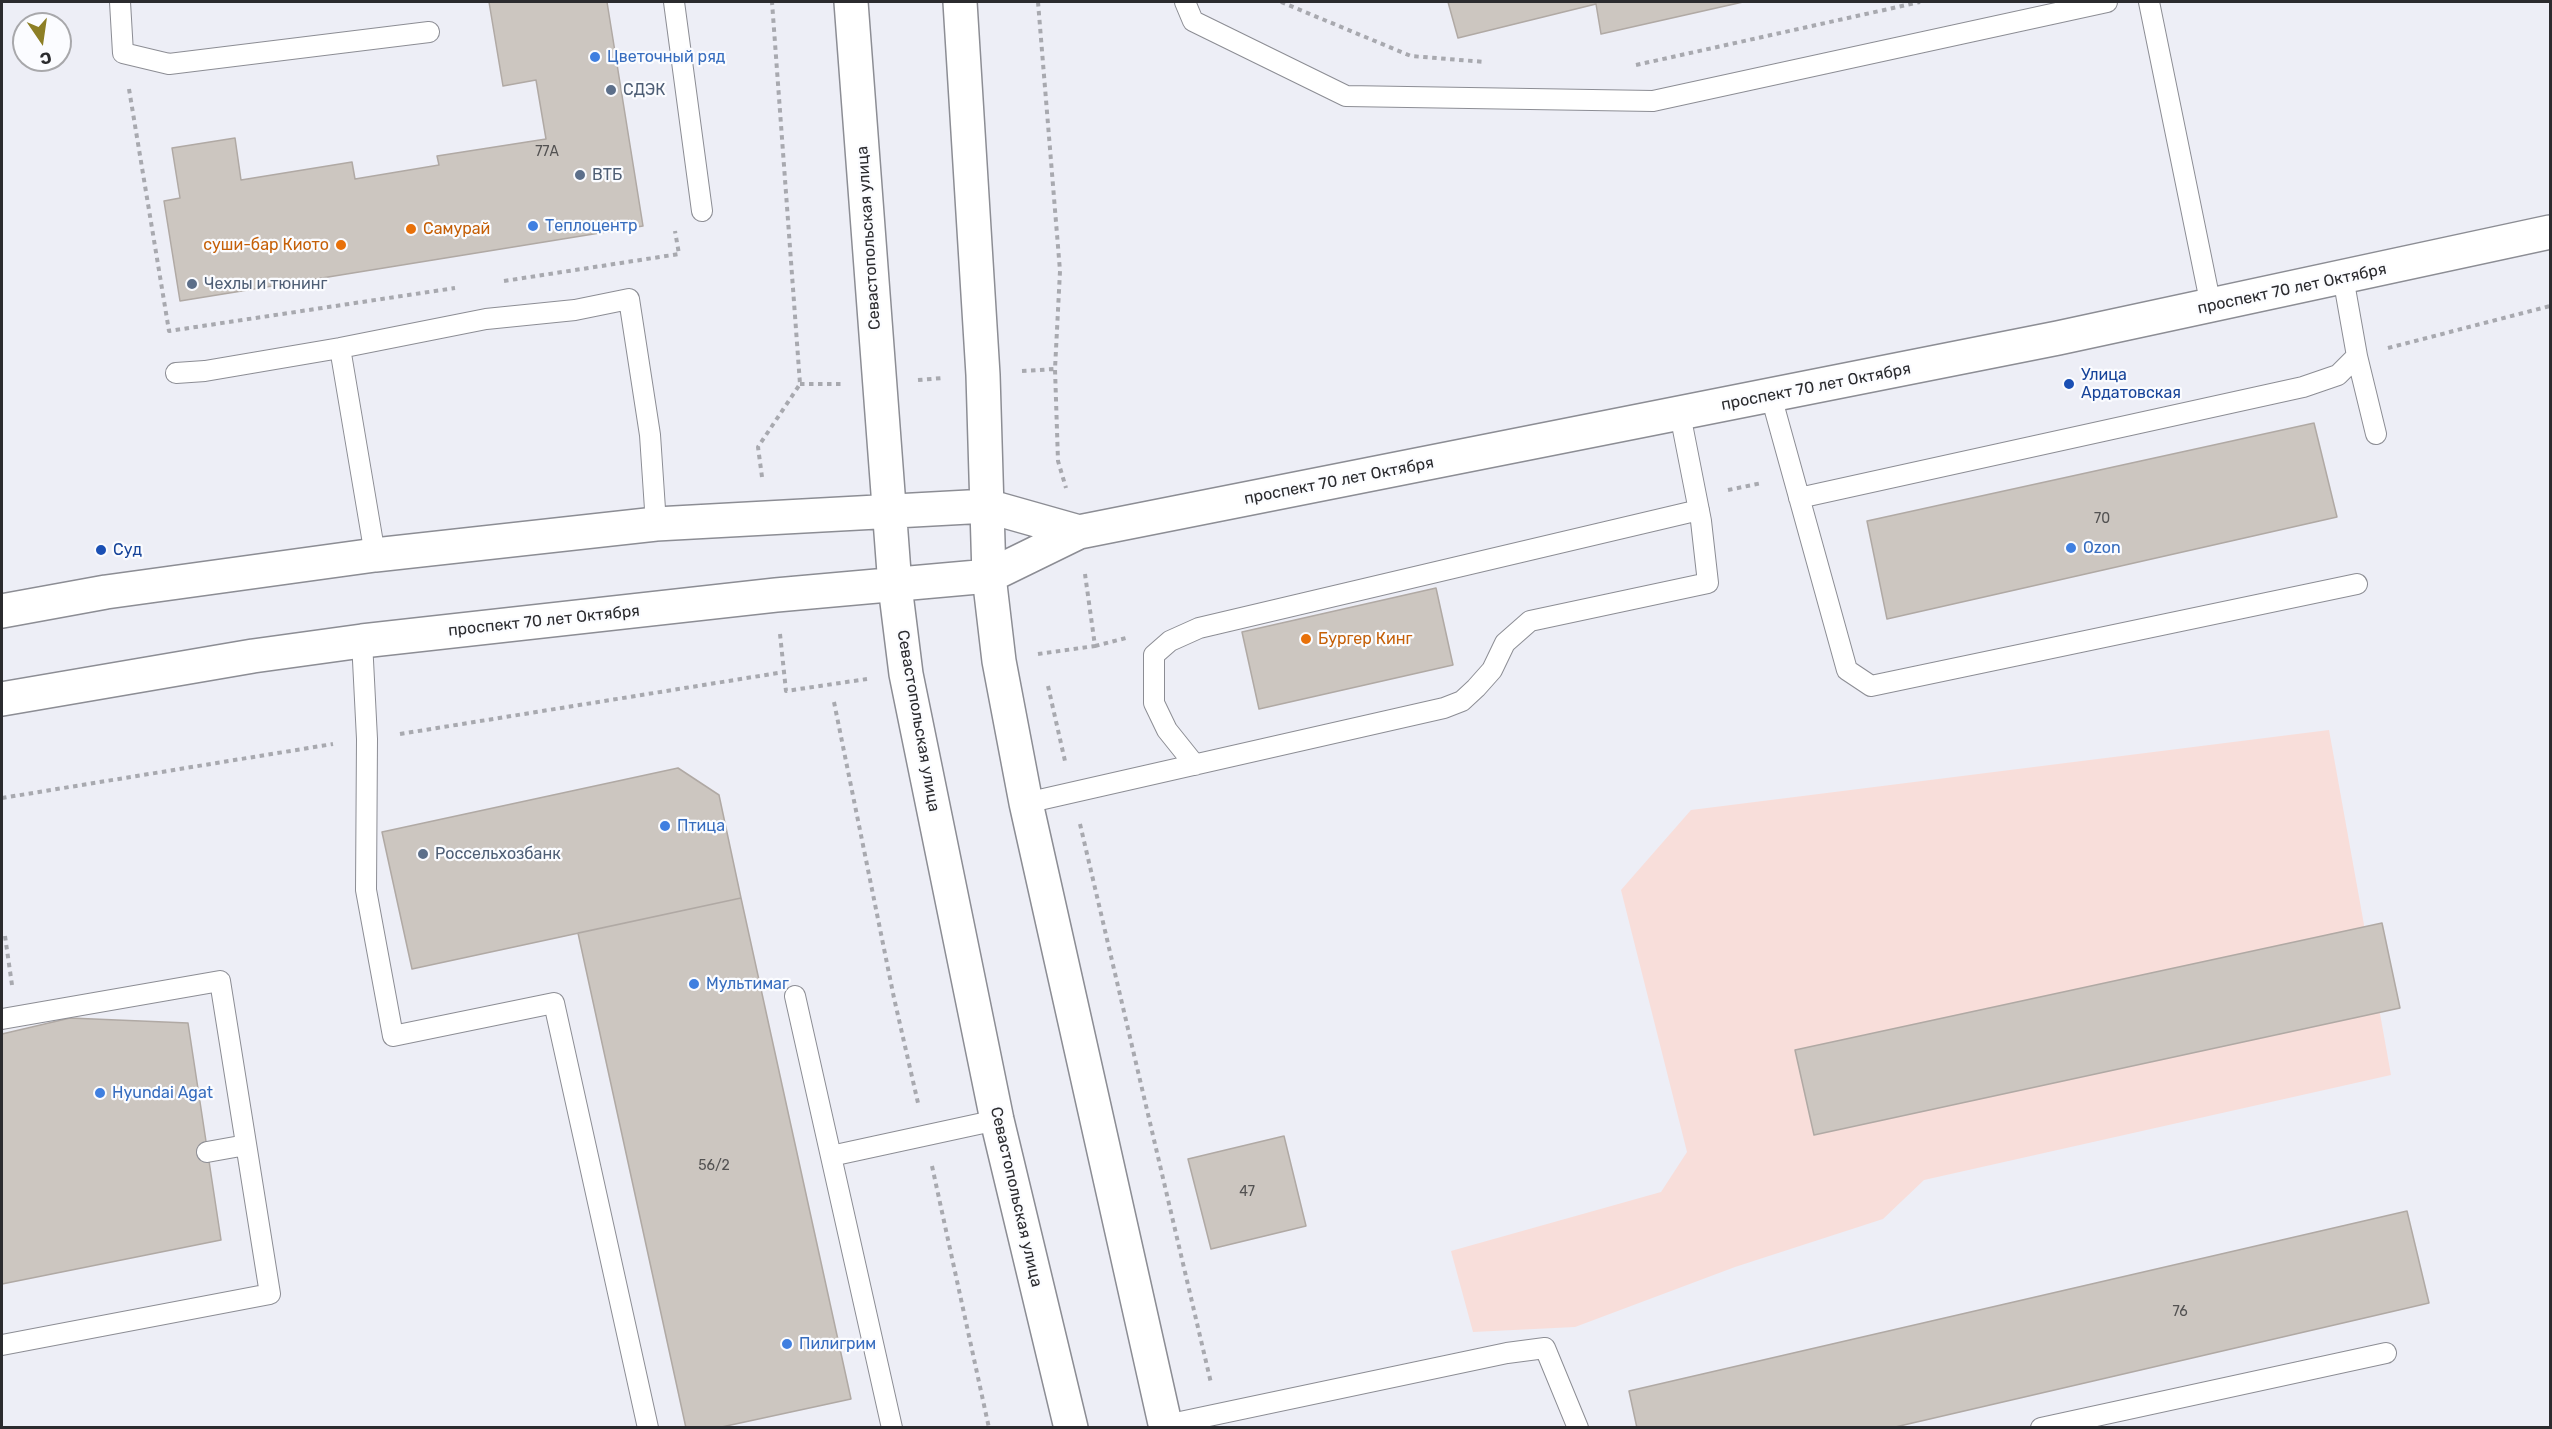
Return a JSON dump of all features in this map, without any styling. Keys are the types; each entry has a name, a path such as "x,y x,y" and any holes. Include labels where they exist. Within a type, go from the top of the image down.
{"street":[{"name":"Севастопольская улица","path":"852,2 896,585 906,674 997,1120 1071,1428"},
{"path":"960,2 983,375 989,576 999,661 1026,803 1162,1427"},
{"name":"проспект 70 лет Октября","path":"2,699 253,656 362,641 776,595 989,576 1079,532 1771,396 2211,306 2550,232"},
{"name":"проспект 70 лет Октября","path":"2,611 106,592 375,555 656,524 987,506 1079,532"}],"lane":[{"path":"120,2 123,53 169,64 429,32"},
{"path":"674,2 702,211"},
{"path":"1185,2 1193,21 1346,96 1653,101 2108,2"},
{"path":"2149,2 2211,306"},
{"path":"2343,278 2357,356 2376,434"},
{"path":"176,373 205,371 486,320 575,310 629,299 650,435 656,524"},
{"path":"340,348 375,555"},
{"path":"1799,498 2303,387 2338,375 2357,356"},
{"path":"1771,396 1847,670 1871,686 2357,584"},
{"path":"1026,803 1444,708 1462,701 1476,688 1492,670 1505,643 1530,621 1708,583 1699,510 1680,414"},
{"path":"1195,765 1167,730 1154,704 1154,655 1170,641 1199,628 1699,510"},
{"path":"362,641 367,739 366,890 393,1036 554,1003 648,1428"},
{"path":"2,1019 219,981 270,1293 2,1345"},
{"path":"795,996 892,1428"},
{"path":"831,1156 997,1120"},
{"path":"207,1152 246,1145"},
{"path":"1162,1427 1507,1353 1545,1348 1578,1428"},
{"path":"2042,1428 2385,1353"}],"path":[{"path":"769,519 758,447 800,384 772,2"},
{"path":"999,661 1095,645 1079,532 1058,461 1055,369 1060,271 1038,2"},
{"path":"1281,2 1411,56 1491,62"},
{"path":"1630,66 1920,2"},
{"path":"123,53 169,331 465,286"},
{"path":"501,281 679,254 674,220"},
{"path":"800,384 880,384 1055,369"},
{"path":"776,595 786,691 906,674"},
{"path":"1040,654 1043,665"},
{"path":"1046,677 1218,1414"},
{"path":"834,702 891,987 989,1428"}],"shaded area":[{"path":"2329,730 2391,1075 1924,1180 1883,1219 1735,1267 1575,1327 1473,1332 1451,1251 1661,1192 1687,1152 1621,890 1691,810"}],"building":[{"path":"489,2 607,2 643,226 180,301 164,201 180,198 172,148 235,138 241,180 352,162 355,179 439,165 437,156 546,139 536,80 503,86"},
{"path":"1448,2 1743,2 1601,34 1596,4 1458,38"},
{"path":"2314,423 2337,517 1887,619 1867,521"},
{"path":"1436,588 1453,665 1259,709 1242,632"},
{"path":"678,768 719,795 741,898 412,969 382,832"},
{"path":"741,898 851,1399 717,1428 686,1428 578,933"},
{"path":"2382,923 2400,1008 1814,1135 1795,1050"},
{"name":"Hyundai Agat","path":"70,1018 188,1023 221,1240 2,1284 2,1034"},
{"path":"1284,1136 1306,1226 1211,1249 1188,1159"},
{"path":"2407,1211 2429,1303 1891,1428 1637,1428 1629,1391"}],"place":[{"name":"Цветочный ряд","path":"595,57"},
{"name":"СДЭК","path":"611,90"},
{"name":"ВТБ","path":"580,175"},
{"name":"Теплоцентр","path":"533,226"},
{"name":"Самурай","path":"411,229"},
{"name":"суши-бар Киото","path":"341,245"},
{"name":"Чехлы и тюнинг","path":"192,284"},
{"name":"Улица Ардатовская","path":"2069,384"},
{"name":"Ozon","path":"2071,548"},
{"name":"Суд","path":"101,550"},
{"name":"Бургер Кинг","path":"1306,639"},
{"name":"Птица","path":"665,826"},
{"name":"Россельхозбанк","path":"423,854"},
{"name":"Мультимаг","path":"694,984"},
{"name":"Hyundai Agat","path":"100,1093"},
{"name":"Пилигрим","path":"787,1344"}]}
